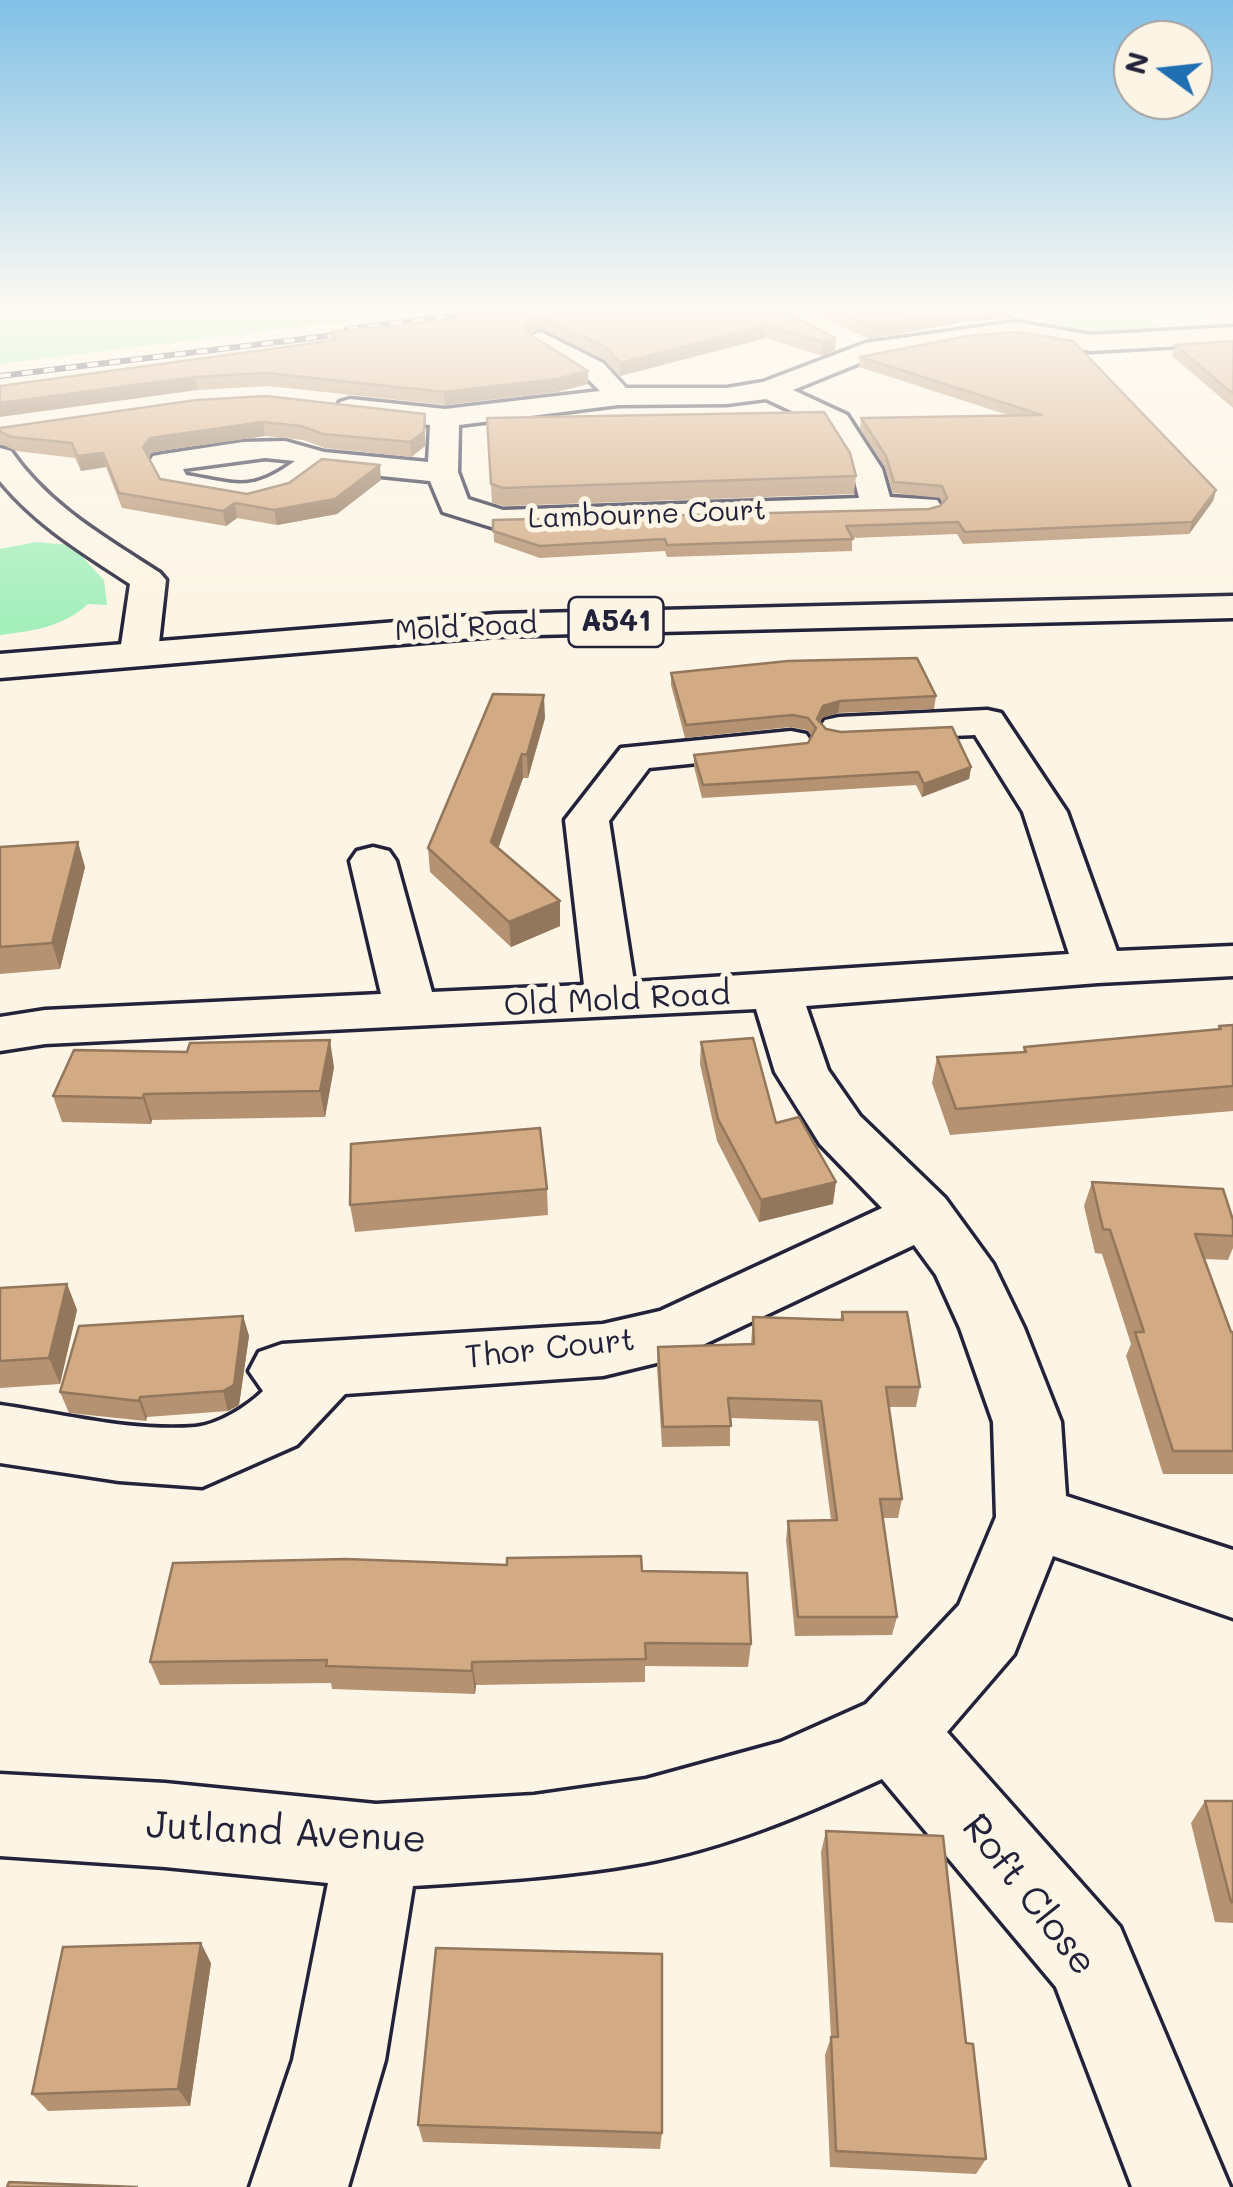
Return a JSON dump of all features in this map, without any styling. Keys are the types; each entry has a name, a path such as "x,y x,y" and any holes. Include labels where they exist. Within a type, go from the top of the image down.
{"street":[{"path":"371,410 446,418 511,410"},
{"path":"815,410 838,420 882,468 878,508"},
{"path":"318,460 399,471 444,472 446,418"},
{"path":"0,457 6,469 53,517 148,580 140,652"},
{"name":"Lambourne Court","path":"444,472 454,505 501,520 926,507"},
{"name":"Mold Road","path":"0,666 496,625 1233,607"},
{"path":"838,729 987,722 1045,812 1098,966"},
{"path":"610,1000 587,820 636,756 791,743"},
{"path":"373,860 410,1010"},
{"name":"Old Mold Road","path":"0,1034 46,1027 776,992 1098,966 1233,961"},
{"name":"Jutland Avenue","path":"0,1815 165,1825 376,1846 534,1838 646,1821 786,1781 894,1732 986,1629 1032,1517 1028,1422 992,1328 962,1264 924,1214 840,1130 802,1072 776,992"},
{"name":"Thor Court","path":"0,1434 119,1452 202,1457 273,1425 305,1369 603,1350 673,1333 924,1214"},
{"path":"1032,1517 1233,1584"},
{"name":"Roft Close","path":"894,1732 1089,1958 1181,2187"},
{"path":"298,2187 324,2122 353,2011 376,1846"}],"green space":[{"path":"36,542 71,545 104,580 107,605 88,604 58,623 0,635 0,549"}],"building":[{"path":"126,410 390,410 425,414 424,432 410,442 323,434 301,426 263,422 150,438 143,447 160,479 247,494 289,483 322,459 380,465 335,499 274,510 235,503 223,511 119,493 103,453 77,456 72,443 12,437 0,432 0,428"},
{"path":"1026,410 1139,410 1216,490 1192,522 965,532 958,522 846,526 853,539 667,545 665,539 540,546 493,531 493,520 929,509 940,506 947,498 942,486 894,482 886,456 861,418 1042,415"},
{"path":"824,412 850,453 856,476 503,488 491,484 487,418"},
{"path":"917,658 936,696 840,701 823,706 817,719 826,729 841,732 952,727 971,767 924,784 918,772 703,785 694,755 808,743 816,728 808,718 792,715 686,725 671,673 788,661"},
{"path":"493,694 544,695 527,755 522,754 491,842 560,901 509,922 428,848"},
{"path":"78,842 52,943 0,947 0,847"},
{"path":"1233,1025 1233,1086 956,1109 937,1057 1026,1052 1024,1047"},
{"path":"753,1038 776,1123 799,1117 836,1182 761,1200 718,1119 701,1042"},
{"path":"330,1040 320,1091 144,1094 143,1098 53,1096 74,1050 187,1052 190,1043"},
{"path":"540,1128 547,1189 350,1205 351,1144"},
{"path":"1092,1182 1223,1189 1233,1220 1233,1236 1195,1234 1233,1332 1233,1451 1173,1451 1135,1332 1144,1332 1110,1230 1103,1229"},
{"path":"67,1284 49,1358 0,1361 0,1288"},
{"path":"842,1312 907,1312 920,1387 886,1387 902,1499 880,1499 897,1617 798,1617 788,1521 837,1520 821,1401 728,1398 731,1426 663,1427 658,1347 754,1344 753,1317 843,1320"},
{"path":"243,1316 234,1385 223,1391 140,1397 139,1401 60,1392 79,1326"},
{"path":"641,1556 642,1571 747,1573 751,1644 645,1643 646,1659 472,1662 472,1671 326,1666 327,1660 150,1662 173,1563 346,1559 507,1565 507,1558"},
{"path":"1205,1801 1233,1801 1233,1902 1231,1902"},
{"path":"826,1831 943,1836 966,2043 973,2044 986,2159 836,2151 831,2037 838,2037"},
{"path":"201,1943 178,2089 32,2094 63,1947"},
{"path":"436,1948 662,1954 662,2133 418,2125"},
{"path":"9,2182 137,2187 7,2187"}]}
